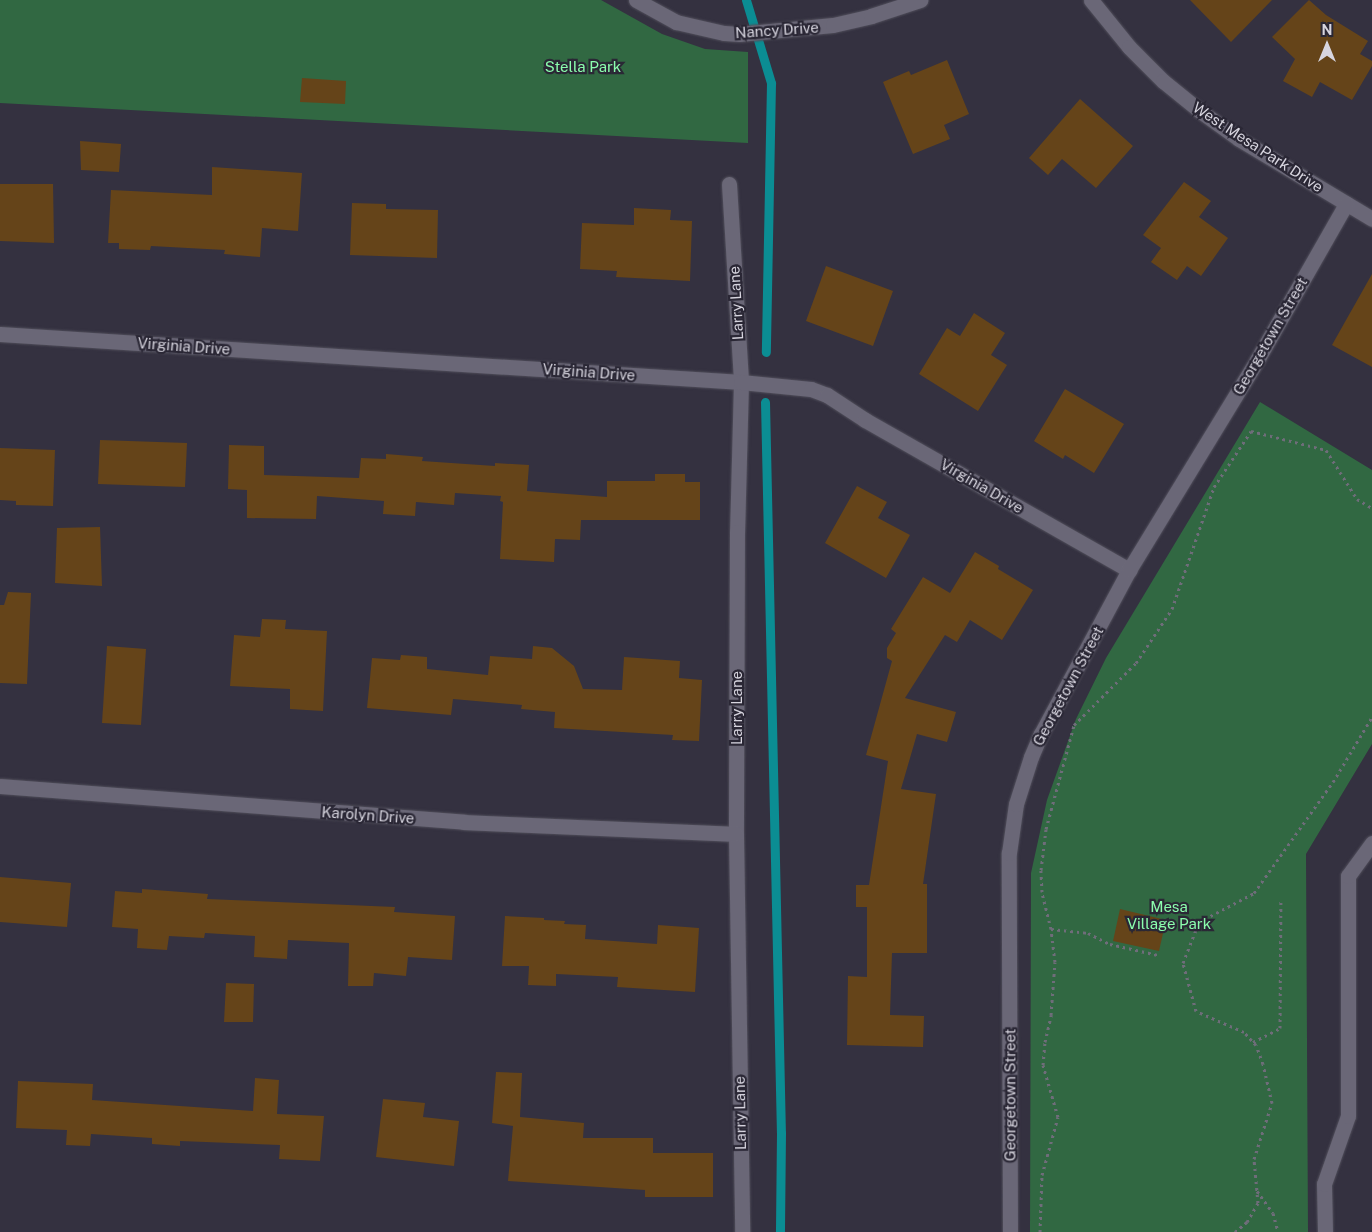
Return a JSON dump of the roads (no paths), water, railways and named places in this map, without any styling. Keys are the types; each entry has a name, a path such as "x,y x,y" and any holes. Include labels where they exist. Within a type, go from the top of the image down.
{"street":[{"name":"Nancy Drive","path":"636,0 676,22 724,34 739,34 833,25 871,16 920,0"},
{"name":"West Mesa Park Drive","path":"1091,0 1129,47 1163,80 1200,111 1239,138 1372,219"},
{"name":"Larry Lane","path":"729,184 741,382 737,542 736,834 742,1232"},
{"name":"Georgetown Street","path":"1010,1232 1009,853 1016,804 1041,734 1130,570 1257,360 1346,204"},
{"name":"Virginia Drive","path":"0,334 797,387 827,395 865,420 1130,570"},
{"name":"Karolyn Drive","path":"0,786 464,822 736,834"},
{"path":"1325,1232 1324,1184 1348,1116 1348,876 1372,843"}],"waterway":[{"path":"746,0 771,83 766,352"},
{"path":"765,402 781,1133 780,1232"}],"park label":[{"name":"Stella Park","path":"583,67"},
{"name":"Mesa Village Park","path":"1169,914"}]}
